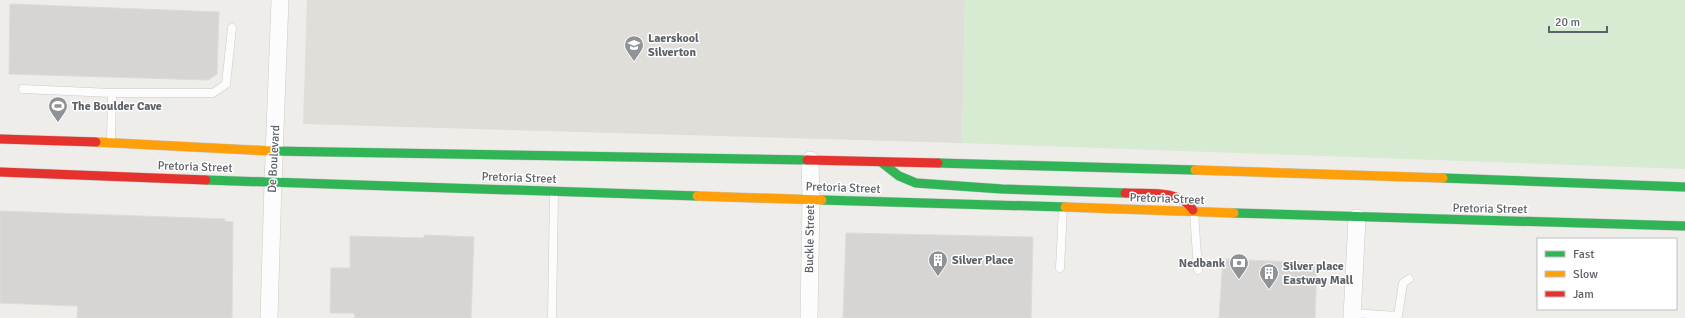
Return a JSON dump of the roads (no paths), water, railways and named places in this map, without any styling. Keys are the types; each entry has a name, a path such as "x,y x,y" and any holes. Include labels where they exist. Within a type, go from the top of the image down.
{"main road":[{"name":"Pretoria Street","path":"3,140 111,142 275,151 810,160 1361,175 1685,187"},
{"path":"881,162 898,176 916,183 1002,189 1169,195 1188,202 1194,212"},
{"name":"Pretoria Street","path":"0,172 273,183 1063,207 1357,218 1685,226"}],"street":[{"name":"De Boulevard","path":"269,318 280,0"},
{"name":"Buckle Street","path":"809,318 811,199 810,160"},
{"path":"1352,315 1357,218"}],"lane":[{"path":"23,89 112,93 213,93 226,84 232,28"},
{"path":"111,142 112,93"},
{"path":"0,129 3,140"},
{"path":"552,318 554,191"},
{"path":"1060,268 1063,207"},
{"path":"1194,212 1198,270"},
{"path":"1352,315 1398,316 1403,283 1409,279"}],"place":[{"name":"Laerskool Silverton","path":"634,62"},
{"name":"The Boulder Cave","path":"58,123"},
{"name":"Silver Place","path":"938,277"},
{"name":"Nedbank","path":"1239,280"},
{"name":"Silver place Eastway Mall","path":"1269,290"}]}
